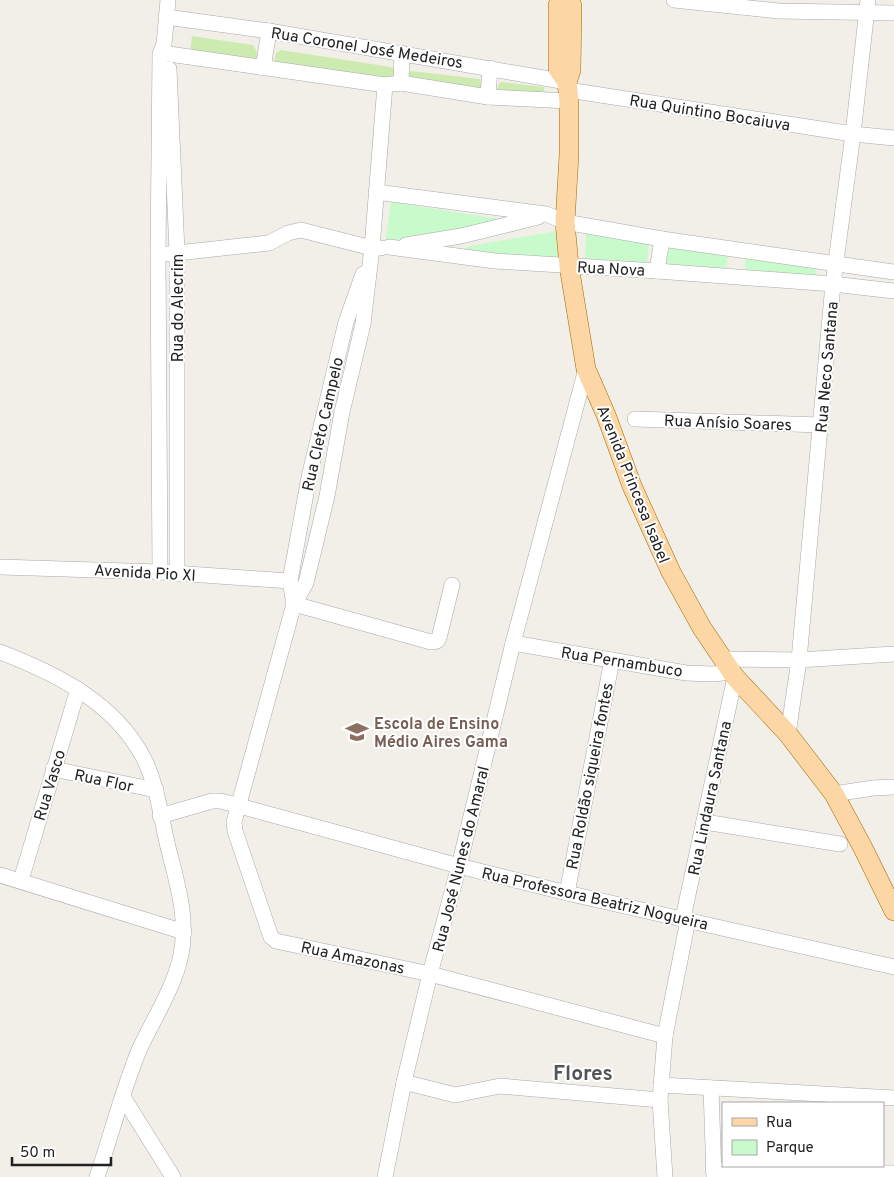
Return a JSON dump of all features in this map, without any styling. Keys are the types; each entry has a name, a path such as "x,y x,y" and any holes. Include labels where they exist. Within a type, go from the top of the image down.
{"main road":[{"name":"Avenida Princesa Isabel","path":"560,0 558,5 558,69 568,91"},
{"name":"Avenida Princesa Isabel","path":"570,0 572,6 571,70 568,91 569,155 565,222 569,266 586,368 606,415 632,486 671,572 702,628 730,669 788,734 834,794 894,911"}],"street":[{"name":"Rua do Alecrim","path":"168,0 166,49 177,252 177,573"},
{"path":"674,0 779,5 867,6 894,13"},
{"name":"Rua Neco Santana","path":"788,734 799,660 833,284 853,134 867,6"},
{"name":"Rua Coronel José Medeiros","path":"166,17 269,31 490,68 568,91"},
{"path":"263,68 269,31"},
{"name":"Rua do Alecrim","path":"160,572 158,255 160,54 166,49"},
{"name":"Rua Coronel José Medeiros","path":"166,49 263,68 385,85 401,83 488,97 568,91"},
{"path":"401,83 402,53"},
{"path":"488,97 490,68"},
{"name":"Rua Cleto Campelo","path":"276,941 271,937 234,831 234,822 294,604 306,583 327,496 342,412 363,324 372,248 385,85"},
{"name":"Rua Quintino Bocaiuva","path":"568,91 853,134 894,138"},
{"name":"Rua Nova","path":"376,192 546,214 565,222 662,239 894,272"},
{"name":"Rua Nova","path":"158,255 269,243 288,233 301,230 372,248 389,247 461,236 546,214"},
{"path":"657,271 662,239"},
{"name":"Rua Nova","path":"389,247 495,261 833,284 891,292"},
{"name":"Rua Cleto Campelo","path":"294,604 290,581 309,477 346,322 372,248"},
{"path":"737,277 740,250"},
{"name":"Rua José Nunes do Amaral","path":"385,1177 404,1082 430,974 459,866 513,643 586,368"},
{"name":"Rua Anísio Soares","path":"635,419 821,424"},
{"path":"158,436 178,434"},
{"name":"Avenida Pio XI","path":"0,567 160,572 290,581"},
{"path":"294,604 431,642 437,641 439,638 452,585"},
{"name":"Rua Pernambuco","path":"513,643 686,672 713,674 730,669 799,660 894,654"},
{"path":"0,652 78,689 104,708 124,728 143,757 156,790 160,816 182,904 184,932 180,956 172,982 140,1050 97,1177"},
{"name":"Rua Roldão siqueira fontes","path":"567,893 612,660"},
{"name":"Rua Lindaura Santana","path":"665,1177 660,1100 665,1036 705,822 730,669"},
{"name":"Rua Vasco","path":"21,880 78,689"},
{"name":"Rua Flor","path":"53,769 156,790"},
{"path":"834,794 894,787"},
{"name":"Rua Professora Beatriz Nogueira","path":"160,816 212,801 221,801 459,866 567,893 894,967"},
{"path":"705,822 840,844"},
{"path":"0,875 184,932"},
{"name":"Rua Amazonas","path":"276,941 430,974 665,1036"},
{"path":"404,1082 455,1095 500,1086 660,1100"},
{"path":"661,1085 894,1098"},
{"path":"711,1088 714,1174 894,1173"},
{"path":"123,1097 173,1177"}],"green space":[{"path":"192,36 253,45 257,53 256,62 189,61"},
{"path":"281,50 391,67 396,71 393,80 274,62 276,53"},
{"path":"411,71 480,79 482,85 480,89 411,83 407,75"},
{"path":"501,82 544,87 545,95 498,91 498,85"},
{"path":"391,202 500,219 506,222 385,242"},
{"path":"557,231 559,258 459,251 470,246"},
{"path":"586,232 649,242 647,264 585,261"},
{"path":"670,245 728,254 726,271 666,264"},
{"path":"745,255 813,263 817,275 745,271"}],"place":[{"name":"Escola de Ensino Médio Aires Gama","path":"357,732"}],"district":[{"name":"Flores","path":"583,1073"}]}
